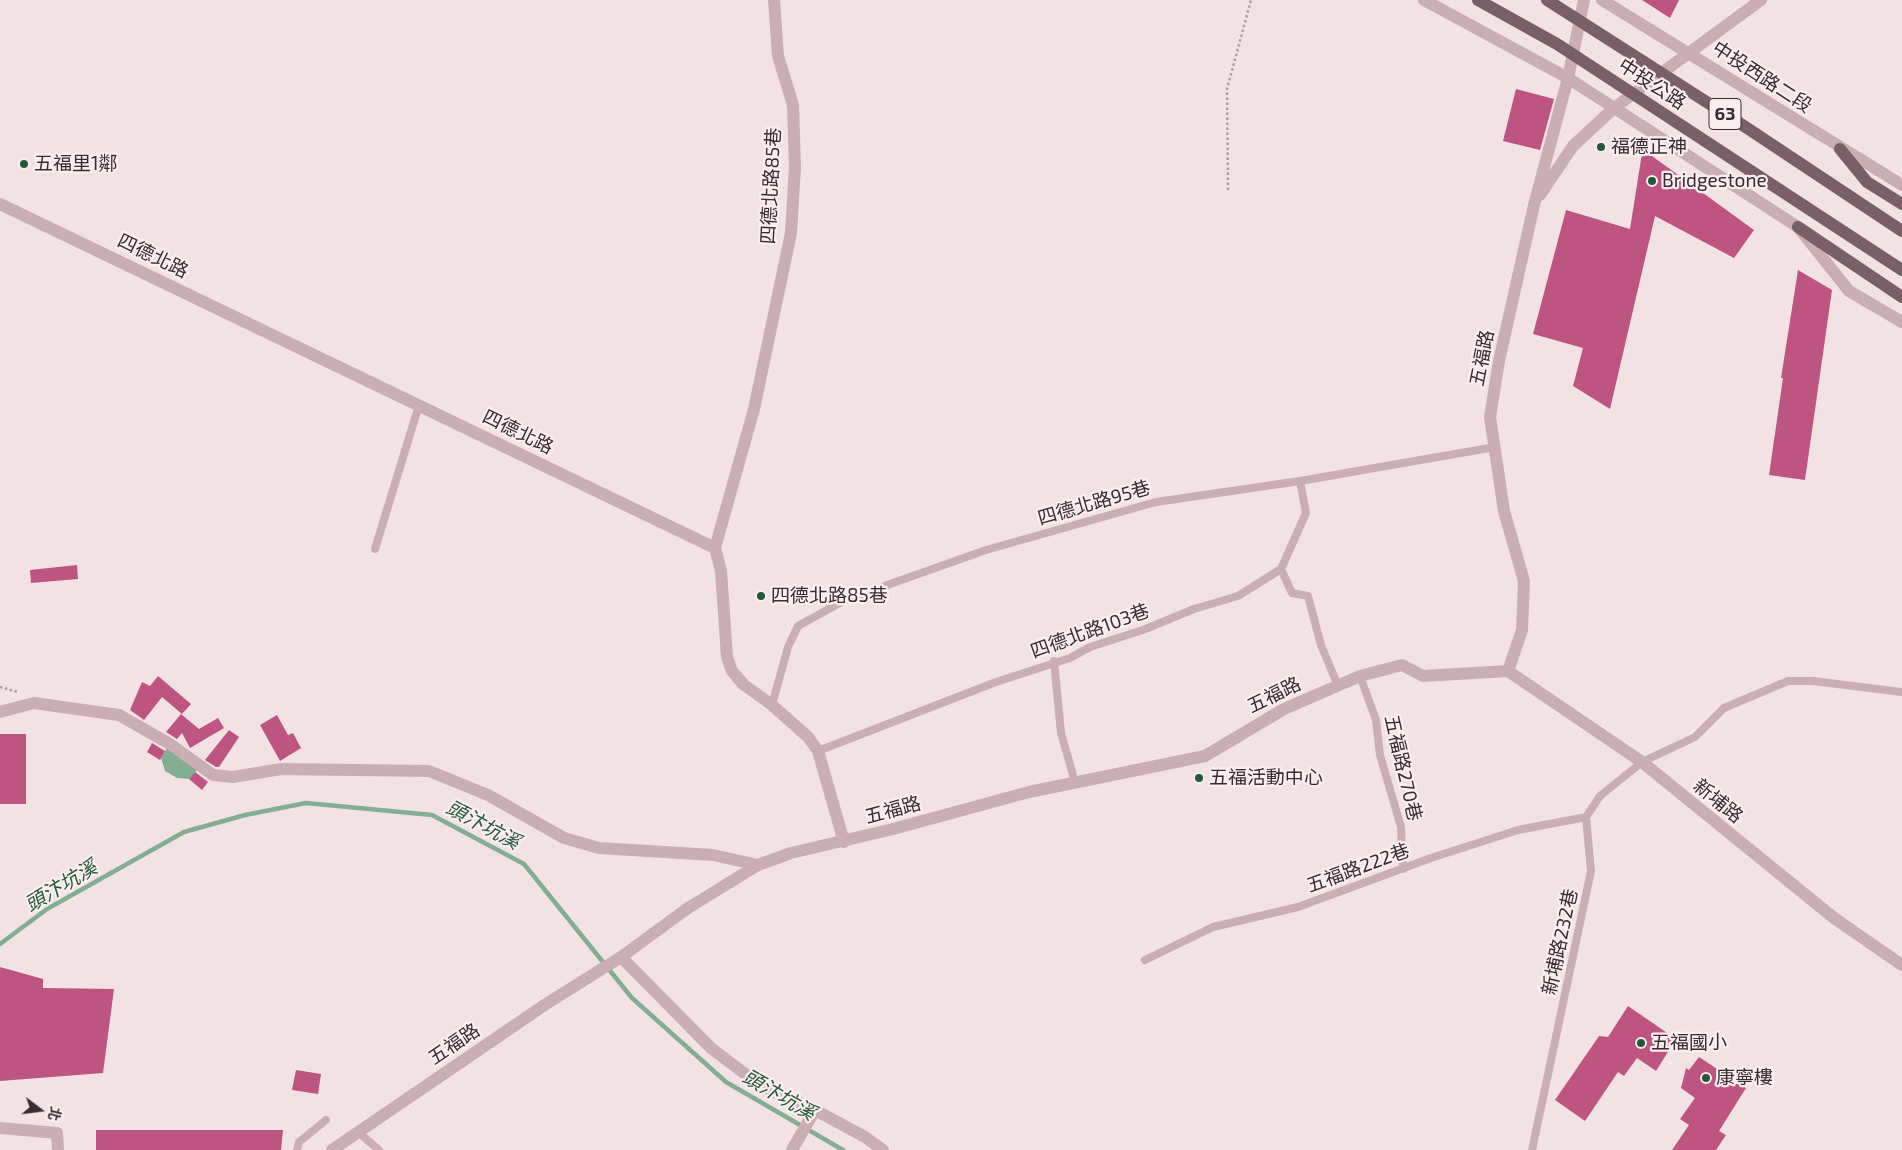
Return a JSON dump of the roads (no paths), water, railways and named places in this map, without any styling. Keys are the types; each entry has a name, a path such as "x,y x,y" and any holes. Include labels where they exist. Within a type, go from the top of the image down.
{"main road":[{"name":"中投公路","path":"1478,0 1557,44 1902,270"},
{"name":"中投公路","path":"1547,0 1741,124 1902,231"},
{"path":"1840,149 1867,182 1902,204"},
{"path":"1798,227 1902,298"}],"street":[{"name":"四德北路85巷","path":"715,548 754,409 791,233 795,167 793,105 778,56 774,0"},
{"path":"1424,0 1568,78 1798,227 1849,291 1902,322"},
{"name":"五福路","path":"332,1150 621,957 688,908 758,865 791,853 844,842 1074,782 1204,756 1284,709 1360,676 1402,664 1423,676 1508,671 1522,630 1524,581 1504,510 1490,417 1498,361 1534,205 1568,78 1584,0"},
{"name":"中投西路二段","path":"1602,0 1691,53 1840,149 1902,185"},
{"name":"五福路","path":"1534,205 1573,146 1614,108 1761,0"},
{"name":"四德北路","path":"0,204 715,548"},
{"path":"715,548 721,571 727,656 732,671 743,684 772,705 808,737 818,751 844,842"},
{"name":"新埔路","path":"1508,671 1642,762 1834,918 1902,965"},
{"path":"0,712 34,703 119,714 170,744 214,775 234,777 281,769 429,771 488,795 564,838 600,848 713,854 758,865"},
{"path":"621,957 711,1048 761,1086 815,1110 865,1137 883,1150"},
{"path":"792,1150 815,1110"},
{"path":"0,1128 57,1134 58,1150"}],"lane":[{"path":"374,549 419,405"},
{"name":"四德北路95巷","path":"772,705 788,647 798,626 845,600 986,550 1156,502 1300,481 1495,447"},
{"path":"1300,481 1306,513 1281,569 1292,593 1308,596 1321,645 1338,686"},
{"name":"四德北路103巷","path":"818,751 1054,661 1070,658 1090,647 1143,630 1194,609 1238,596 1281,569"},
{"path":"1054,661 1061,733 1074,782"},
{"name":"五福路270巷","path":"1360,676 1376,720 1380,755 1401,827 1403,869"},
{"path":"1586,817 1600,796 1642,762 1695,737 1724,708 1788,681 1813,681 1902,692"},
{"name":"五福路222巷","path":"1145,960 1213,927 1298,907 1518,830 1586,817"},
{"name":"新埔路232巷","path":"1532,1150 1591,870 1586,817"},
{"path":"297,1150 299,1142 326,1120"},
{"path":"358,1132 379,1150"}],"waterway":[{"name":"頭汴坑溪","path":"0,944 47,909 184,832 245,815 306,803 432,815 524,864 632,998 726,1082 843,1150"}],"place":[{"name":"福德正神","path":"1601,147"},
{"name":"五福里1鄰","path":"24,164"},
{"name":"Bridgestone","path":"1652,181"},
{"name":"四德北路85巷","path":"761,596"},
{"name":"五福活動中心","path":"1199,778"},
{"name":"五福國小","path":"1641,1043"},
{"name":"康寧樓","path":"1706,1078"}]}
